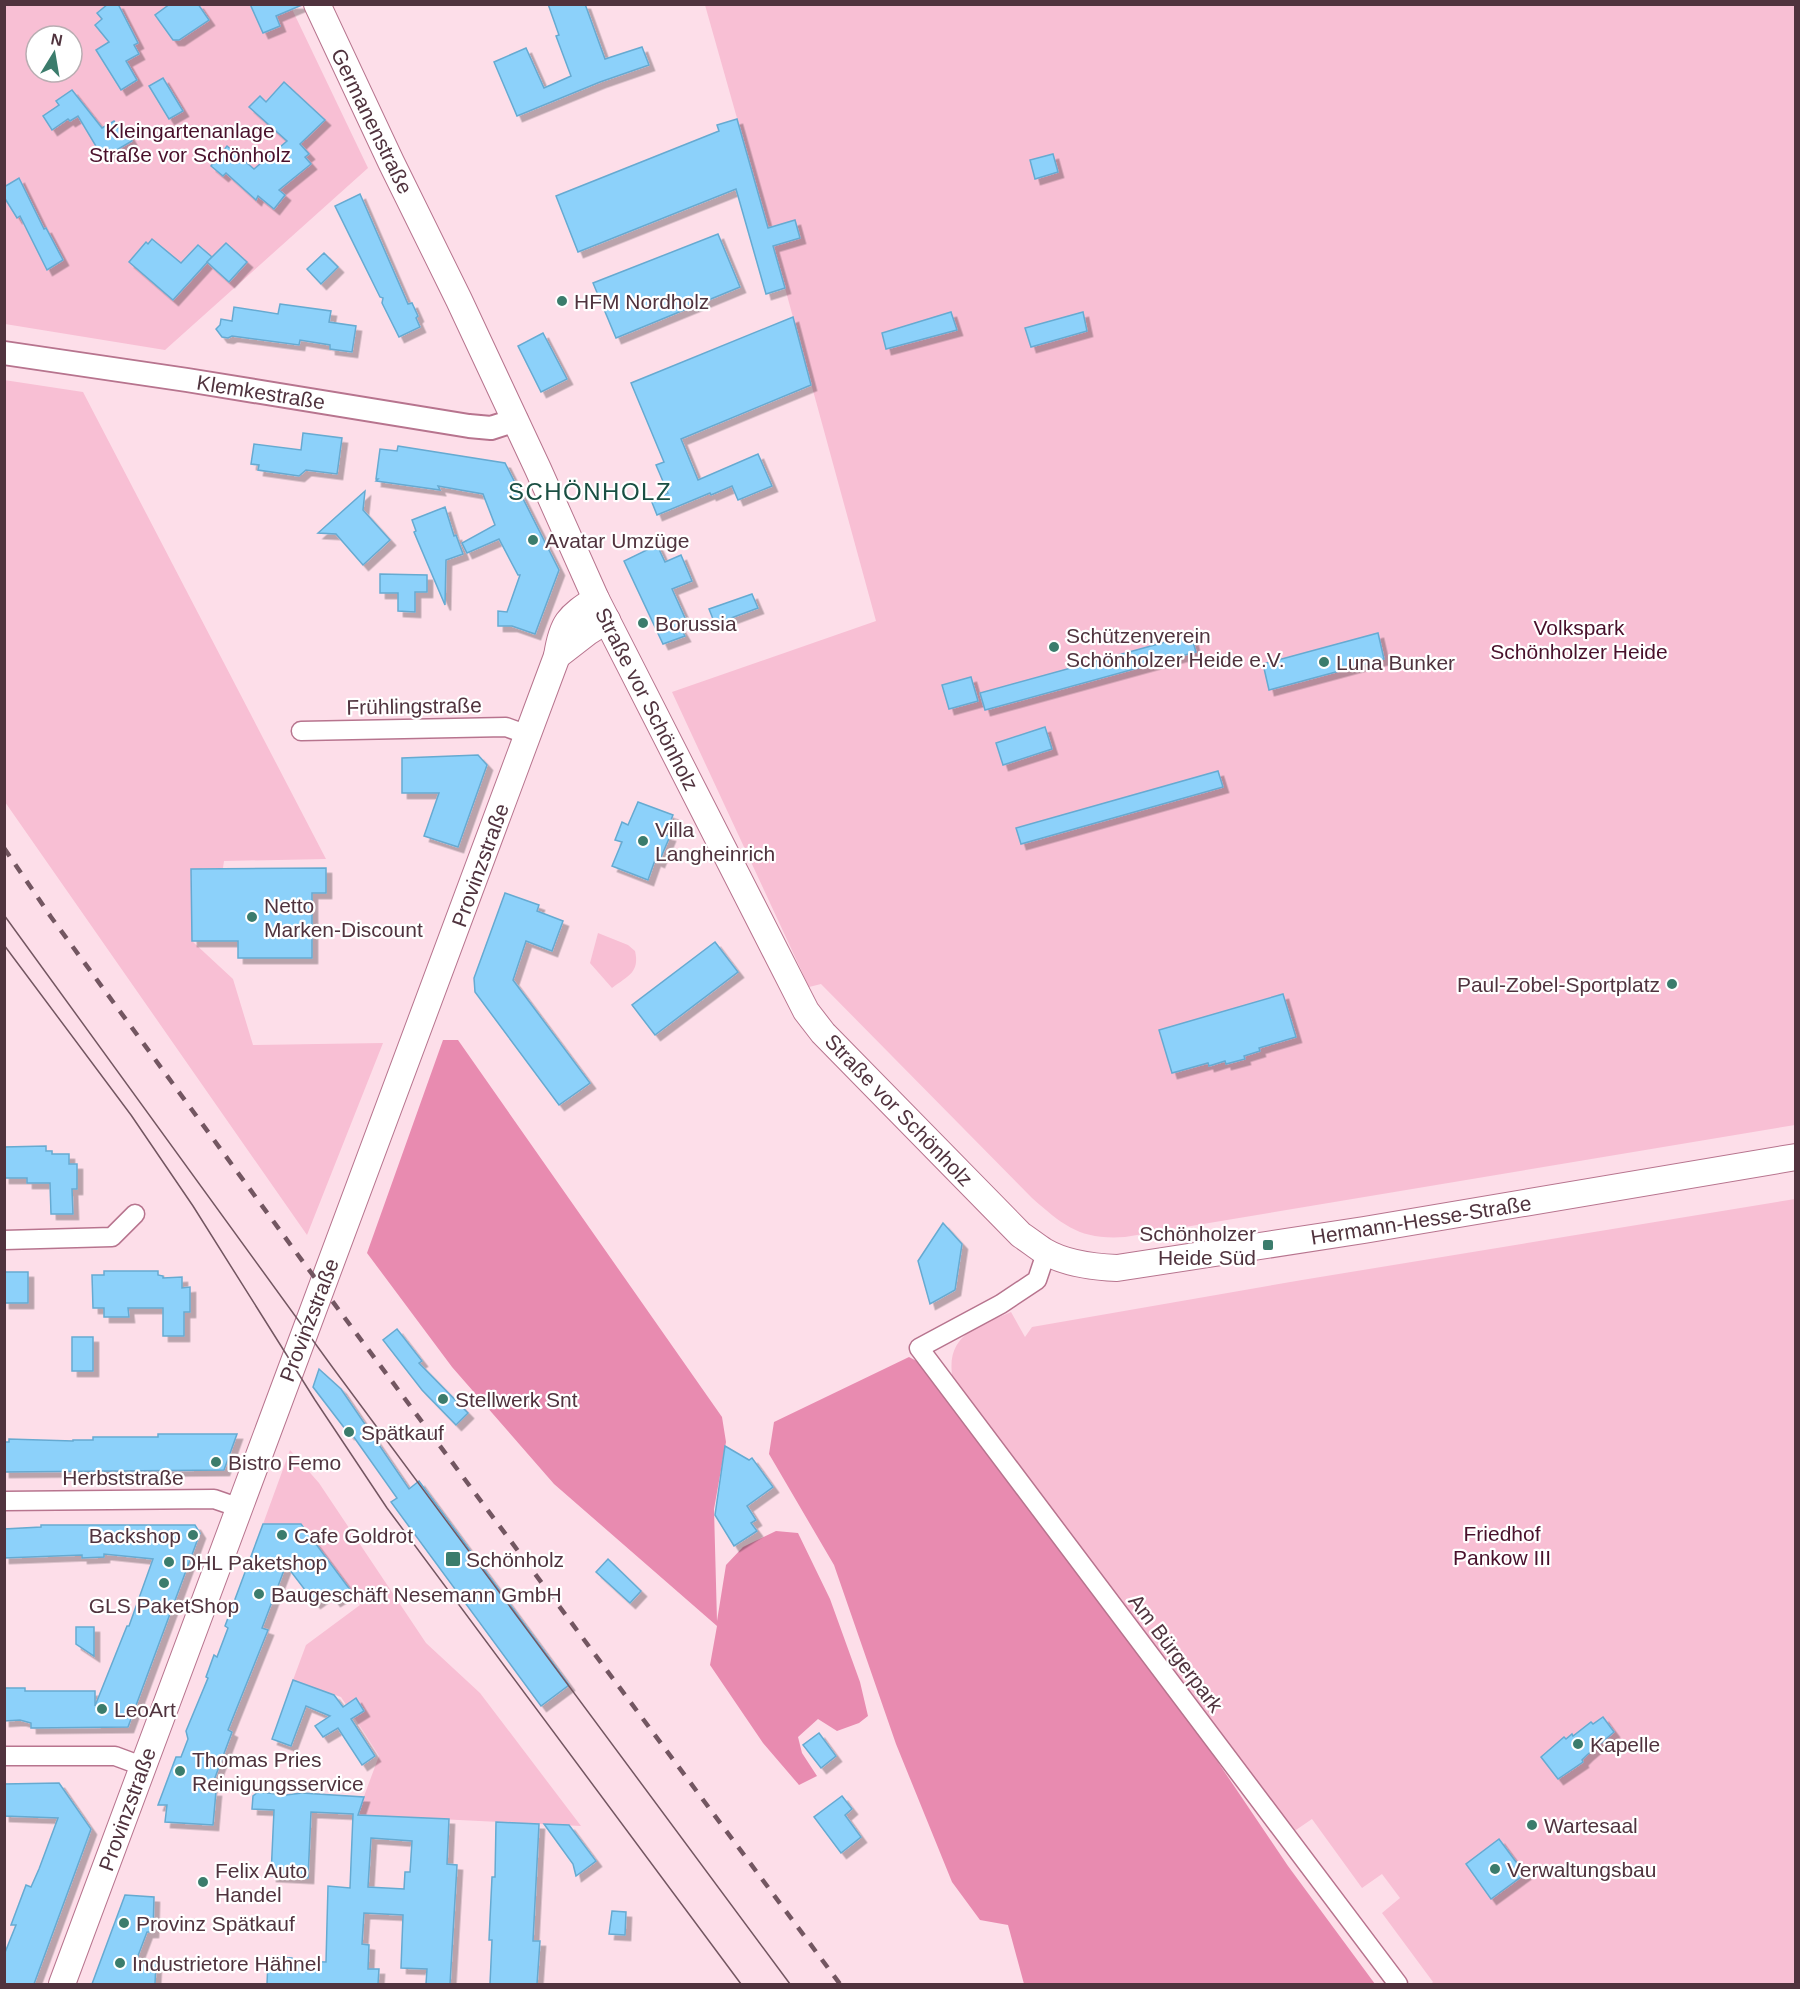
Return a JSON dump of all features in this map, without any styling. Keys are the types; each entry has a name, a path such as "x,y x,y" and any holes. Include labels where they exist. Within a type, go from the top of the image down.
{"main road":[{"name":"Germanenstraße","path":"317,4 429,237"},
{"name":"Straße vor Schönholz","path":"429,237 516,420 601,610 806,1011 823,1034 1015,1228 1047,1253"},
{"name":"Provinzstraße","path":"62,1984 528,735 557,656 560,635 571,617 601,610"},
{"name":"Hermann-Hesse-Straße","path":"1047,1253 1074,1262 1117,1268 1796,1157"}],"street":[{"name":"Klemkestraße","path":"4,353 469,426 491,428 516,420"},
{"name":"Frühlingstraße","path":"301,731 506,727 528,735"},
{"path":"4,1240 112,1237 135,1214"},
{"name":"Am Bürgerpark","path":"1047,1253 1037,1280 1001,1304 919,1348 1398,1984"},
{"name":"Herbststraße","path":"4,1501 214,1499 240,1508"},
{"path":"4,1756 115,1756 142,1766"}],"green space":[{"name":"Kleingartenanlage Straße vor Schönholz","path":"4,5 290,5 368,168 165,350 5,324"},
{"name":"Volkspark Schönholzer Heide","path":"705,5 1795,5 1795,1125 1125,1237 1096,1236 1074,1229 1032,1198 821,984 809,987 672,692 876,621"},
{"path":"4,380 83,392 326,859 224,861 223,868 191,869 192,941 233,979 253,1045 383,1043 307,1235 5,802"},
{"path":"598,933 628,945 635,951 634,969 628,977 612,988 590,963"},
{"name":"Friedhof Pankow III","path":"1795,1199 1795,1984 1431,1984 1433,1982 1382,1913 1400,1898 1382,1874 1362,1888 1312,1819 1293,1832 953,1381 951,1365 953,1353 958,1343 975,1328 1011,1312 1025,1337 1032,1327"},
{"path":"290,1450 319,1483 426,1643 480,1693 581,1826 357,1815 379,1756 341,1697 293,1680 306,1645 360,1605 301,1524 263,1524"}],"shaded area":[{"path":"443,1040 458,1040 722,1417 726,1442 714,1509 717,1621 726,1565 743,1547 776,1531 798,1533 830,1599 860,1682 868,1716 859,1723 837,1731 818,1719 798,1737 802,1753 817,1776 799,1785 763,1743 710,1665 717,1626 554,1484 452,1367 367,1253"},
{"path":"909,1357 926,1366 1170,1691 1288,1866 1375,1984 1024,1984 1008,1925 980,1920 952,1882 896,1744 834,1565 769,1454 774,1422"}],"building":[{"path":"108,4 118,4 138,43 134,45 139,54 126,61 137,80 121,90 96,50 109,42 95,25 102,19 97,13"},
{"path":"170,4 198,4 209,20 179,40 173,40 155,15"},
{"path":"250,4 302,5 276,16 280,26 263,33"},
{"path":"548,4 585,4 605,59 642,47 649,65 600,82 517,116 494,62 526,48 544,88 571,76 556,36 559,35"},
{"path":"163,78 183,111 169,119 149,86"},
{"path":"284,82 325,120 300,144 309,154 305,157 311,164 279,190 285,195 274,209 258,196 256,200 226,173 223,176 211,166 227,146 254,169 287,141 249,107 260,96 266,102"},
{"path":"72,90 102,128 114,121 118,128 123,125 132,141 103,158 78,116 70,121 68,119 52,130 43,116 59,105 56,101"},
{"path":"737,119 768,228 795,220 800,238 773,246 785,288 766,294 736,189 578,252 556,196 719,131 717,125"},
{"path":"1053,154 1058,172 1035,179 1030,160"},
{"path":"19,178 44,229 46,228 63,260 47,270 20,216 17,218 4,197 4,187"},
{"path":"360,194 408,304 412,303 418,316 416,318 420,327 399,337 382,303 383,298 380,297 335,206"},
{"path":"718,234 740,287 616,338 593,283"},
{"path":"152,239 181,263 198,245 212,257 173,300 129,262 146,242 148,244"},
{"path":"226,243 247,262 229,282 207,262"},
{"path":"324,253 338,267 321,284 307,269"},
{"path":"280,304 331,311 329,322 356,326 352,352 330,349 330,345 300,340 299,345 232,336 222,337 216,329 221,319 232,321 234,307 278,314"},
{"path":"951,312 957,330 886,349 882,333"},
{"path":"1083,312 1087,331 1031,347 1025,328"},
{"path":"793,317 811,385 681,439 698,480 758,454 772,486 738,500 732,486 657,515 651,500 668,493 656,465 664,462 631,383"},
{"path":"543,333 567,379 541,392 518,346"},
{"path":"303,433 342,438 337,474 306,470 299,476 258,470 259,465 251,464 254,444 301,450"},
{"path":"398,446 505,463 559,570 535,634 512,626 498,626 498,611 507,612 520,575 499,539 467,553 462,543 495,525 483,494 438,486 440,490 376,481 380,449 397,451"},
{"path":"365,491 363,510 390,540 363,565 336,534 318,533"},
{"path":"445,507 454,536 456,535 463,554 446,560 445,605 414,532 416,531 412,520"},
{"path":"657,545 665,562 681,555 692,581 672,589 685,618 677,622 685,636 663,644 624,561"},
{"path":"380,574 427,575 427,592 415,592 415,612 398,611 398,593 380,593"},
{"path":"752,594 758,608 715,624 709,609"},
{"name":"Luna Bunker","path":"1378,633 1384,659 1269,690 1263,664"},
{"path":"1191,635 1196,652 985,710 980,693"},
{"path":"971,677 978,701 949,709 942,685"},
{"path":"1045,727 1052,749 1003,765 996,743"},
{"path":"478,755 487,765 458,847 424,836 439,793 402,793 402,758"},
{"path":"1218,771 1223,787 1021,844 1016,828"},
{"name":"Villa Langheinrich","path":"638,802 673,815 665,835 670,836 659,862 655,860 648,880 612,866 622,842 615,840 622,822 628,825"},
{"name":"Netto Marken-Discount","path":"326,868 326,893 312,893 312,958 238,958 238,941 192,941 191,869"},
{"path":"505,893 539,905 537,911 563,921 552,951 526,941 513,980 590,1083 559,1105 475,992 474,978"},
{"path":"715,942 738,972 655,1035 632,1005"},
{"path":"1283,994 1296,1037 1259,1048 1260,1051 1244,1056 1245,1059 1226,1064 1225,1061 1209,1066 1208,1063 1172,1073 1159,1030"},
{"path":"46,1146 46,1151 52,1151 52,1154 69,1154 69,1164 77,1164 77,1189 72,1189 73,1214 51,1214 50,1183 27,1183 27,1178 4,1178 4,1147"},
{"path":"943,1223 962,1244 955,1290 930,1304 918,1261"},
{"path":"104,1271 158,1271 158,1275 163,1278 182,1277 182,1288 190,1287 190,1312 184,1312 184,1336 163,1336 163,1308 128,1308 129,1317 104,1317 104,1308 93,1308 92,1275 104,1275"},
{"path":"4,1272 28,1272 28,1303 4,1303"},
{"path":"397,1329 422,1361 419,1363 468,1413 456,1425 422,1390 383,1340"},
{"path":"72,1337 93,1337 93,1371 72,1371"},
{"path":"319,1369 341,1389 409,1489 419,1481 569,1685 541,1706 391,1502 397,1498 351,1433 349,1434 313,1387"},
{"path":"158,1434 237,1434 224,1470 4,1472 4,1442 9,1442 9,1439 73,1441 93,1440 93,1437 158,1437"},
{"path":"725,1446 749,1460 752,1458 773,1487 747,1506 756,1520 751,1523 757,1531 734,1546 715,1515"},
{"path":"263,1524 301,1524 351,1591 335,1601 329,1593 315,1603 286,1565 262,1628 268,1630 228,1730 232,1732 210,1791 216,1791 213,1825 165,1822 167,1805 158,1805 176,1757 181,1757 188,1739 186,1731 208,1678 206,1677 214,1655 217,1657 228,1628 225,1626"},
{"path":"41,1525 195,1525 200,1533 128,1727 31,1728 31,1723 20,1720 4,1721 4,1688 25,1688 25,1691 95,1691 95,1706 127,1626 129,1626 153,1559 104,1554 104,1557 82,1558 82,1555 4,1558 4,1529 41,1527"},
{"path":"608,1559 641,1591 630,1603 596,1572"},
{"path":"76,1627 94,1627 94,1656 76,1644"},
{"path":"293,1680 334,1695 343,1707 356,1698 364,1711 351,1719 375,1756 362,1765 338,1728 323,1737 315,1726 330,1716 306,1706 291,1746 272,1739"},
{"name":"Kapelle","path":"1603,1717 1614,1732 1587,1755 1582,1760 1583,1762 1558,1779 1541,1757 1564,1737 1566,1739 1572,1734 1573,1736 1591,1722 1593,1724"},
{"path":"819,1733 836,1756 821,1768 803,1745"},
{"path":"59,1783 91,1829 34,1984 4,1984 4,1955 16,1925 11,1925 26,1885 31,1887 39,1869 58,1818 4,1816 4,1784"},
{"path":"258,1792 364,1797 358,1815 449,1819 447,1864 457,1865 450,1984 426,1984 427,1969 401,1968 403,1915 364,1913 362,1944 369,1945 368,1969 379,1969 378,1984 267,1984 268,1960 278,1960 279,1957 292,1958 294,1961 326,1962 328,1886 350,1888 353,1814 311,1812 308,1878 271,1876 274,1810 252,1809 253,1796","holes":["371,1838 412,1841 410,1872 405,1872 404,1889 368,1887"]},
{"path":"842,1796 852,1809 845,1815 861,1837 841,1853 814,1817"},
{"path":"496,1822 539,1824 533,1941 540,1941 537,1984 490,1984 492,1940 489,1940 492,1877 495,1877"},
{"path":"544,1824 569,1825 596,1861 576,1876 573,1864"},
{"name":"Verwaltungsbau","path":"1499,1839 1525,1874 1491,1899 1466,1864"},
{"path":"125,1895 154,1897 153,1932 147,1932 136,1961 156,1962 155,1984 92,1984"},
{"path":"612,1911 626,1912 625,1935 609,1934"}],"tram line":[{"path":"4,915 333,1368 790,1984"},
{"path":"4,945 131,1115 193,1206 315,1400 387,1508 741,1984"}],"railway":[{"path":"4,848 51,917 298,1255 840,1984"}],"place":[{"name":"HFM Nordholz","path":"562,301"},
{"name":"Avatar Umzüge","path":"533,540"},
{"name":"Borussia","path":"643,623"},
{"name":"Schützenverein Schönholzer Heide e.V.","path":"1054,647"},
{"name":"Luna Bunker","path":"1324,662"},
{"name":"Villa Langheinrich","path":"643,841"},
{"name":"Netto Marken-Discount","path":"252,917"},
{"name":"Paul-Zobel-Sportplatz","path":"1672,984"},
{"name":"Schönholzer Heide Süd","path":"1268,1245"},
{"name":"Stellwerk Snt","path":"443,1399"},
{"name":"Spätkauf","path":"349,1432"},
{"name":"Bistro Femo","path":"216,1462"},
{"name":"Backshop","path":"193,1535"},
{"name":"Cafe Goldrot","path":"282,1535"},
{"name":"Schönholz","path":"453,1559"},
{"name":"DHL Paketshop","path":"169,1562"},
{"name":"GLS PaketShop","path":"164,1583"},
{"name":"Baugeschäft Nesemann GmbH","path":"259,1594"},
{"name":"LeoArt","path":"102,1709"},
{"name":"Kapelle","path":"1578,1744"},
{"name":"Thomas Pries Reinigungsservice","path":"180,1771"},
{"name":"Wartesaal","path":"1532,1825"},
{"name":"Verwaltungsbau","path":"1495,1869"},
{"name":"Felix Auto Handel","path":"203,1882"},
{"name":"Provinz Spätkauf","path":"124,1923"},
{"name":"Industrietore Hähnel","path":"120,1963"}],"district":[{"name":"SCHÖNHOLZ","path":"590,491"}]}
